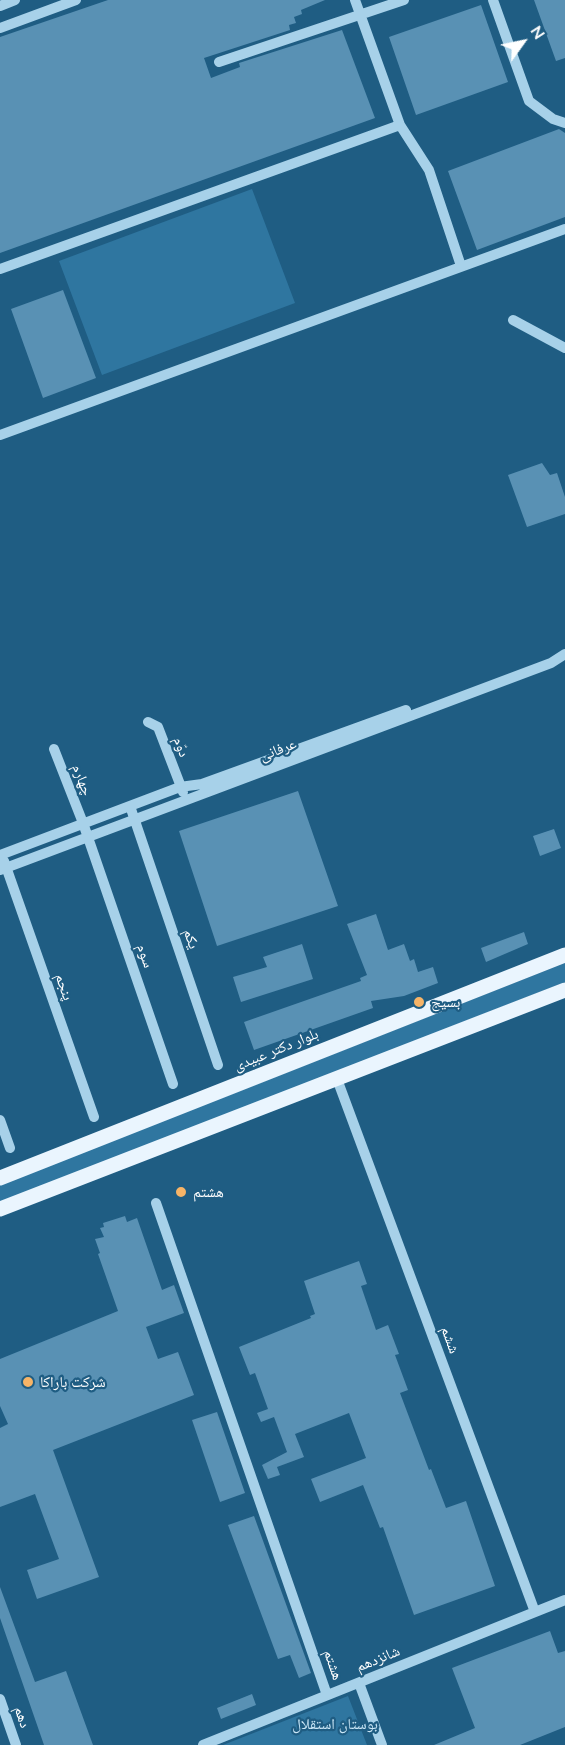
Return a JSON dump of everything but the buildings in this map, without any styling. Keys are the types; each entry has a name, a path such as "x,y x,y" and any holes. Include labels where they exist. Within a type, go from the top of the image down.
{"main road":[{"name":"بلوار دکتر عبیدی","path":"0,1178 565,955"},
{"path":"0,1209 565,990"}],"street":[{"path":"0,6 15,0"},
{"path":"0,28 76,0"},
{"path":"355,0 399,125 429,170 461,266"},
{"path":"219,62 404,0"},
{"path":"493,0 529,101 553,119 565,123"},
{"path":"0,269 399,125"},
{"path":"0,435 565,229"},
{"path":"513,320 565,348"},
{"name":"عرفانی","path":"1,853 180,787 202,784 505,674 557,653 565,647"},
{"name":"عرفانی","path":"3,869 135,822 551,663 565,654"},
{"name":"دوّم","path":"148,722 158,727 187,801"},
{"name":"چهارم","path":"54,748 88,839"},
{"name":"یکم","path":"130,806 218,1065"},
{"name":"سوم","path":"88,839 173,1084"},
{"name":"پنجم","path":"1,853 3,869 94,1117"},
{"name":"ششم","path":"337,1079 535,1612"},
{"path":"0,1120 10,1148"},
{"name":"هشتم","path":"156,1203 327,1695"},
{"name":"شانزدهم","path":"203,1745 565,1600"},
{"path":"359,1683 382,1745"},
{"name":"دهم","path":"0,1699 16,1745"}],"green space":[{"path":"252,189 295,303 102,375 59,261"},
{"path":"565,963 565,982 0,1204 0,1185"},
{"name":"بوستان استقلال","path":"348,1696 367,1745 223,1745"}],"place":[{"name":"بسیج","path":"419,1002"},
{"name":"هشتم","path":"181,1192"},
{"name":"شرکت باراکا","path":"28,1382"}]}
